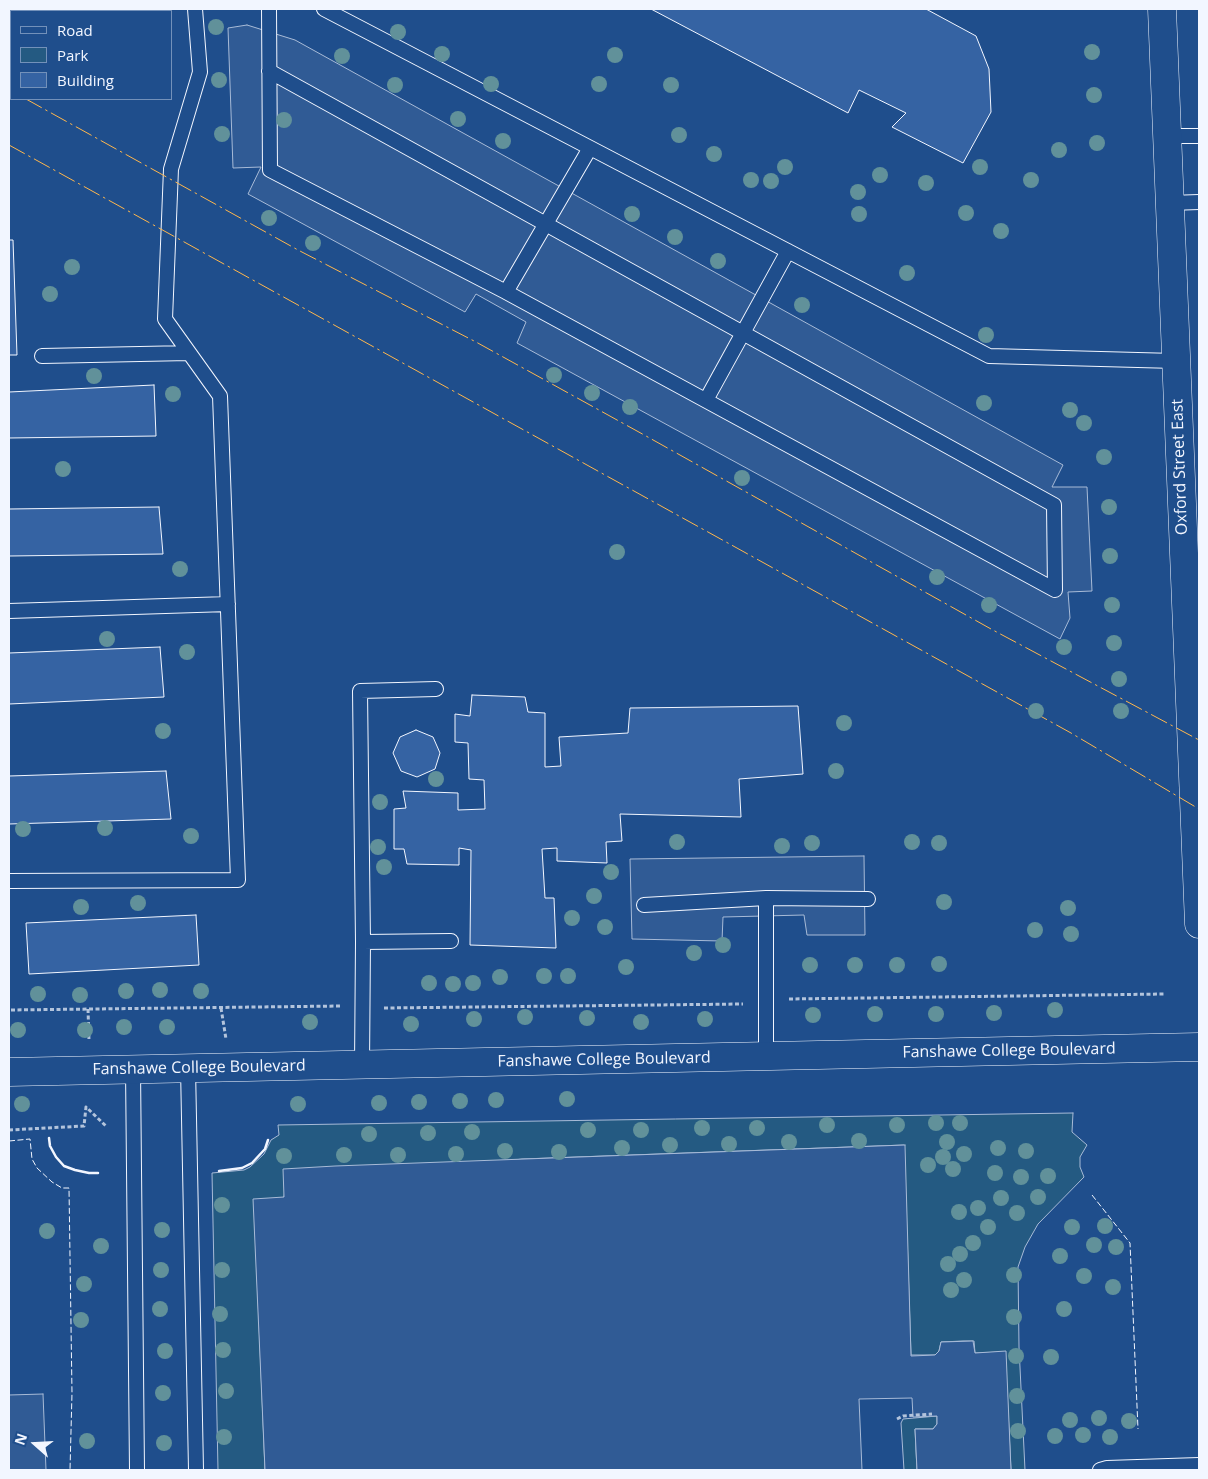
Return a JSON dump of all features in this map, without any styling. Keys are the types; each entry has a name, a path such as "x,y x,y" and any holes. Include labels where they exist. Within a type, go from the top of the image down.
{"street":[{"name":"Oxford Street East","path":"1162,9 1199,924"},
{"name":"Fanshawe College Boulevard","path":"9,1072 1199,1048"}],"lane":[{"path":"9,881 238,880 220,396 164,319 171,169 200,72 195,9"},
{"path":"269,9 269,71 270,170 506,292 1055,590 1054,505 269,71"},
{"path":"324,9 989,356 1175,361"},
{"path":"1167,136 1199,136"},
{"path":"506,292 590,148"},
{"path":"1170,203 1199,202"},
{"path":"706,400 788,251"},
{"path":"42,356 188,353"},
{"path":"9,611 228,604"},
{"path":"362,1065 363,942 360,691 436,688"},
{"path":"766,898 766,1056"},
{"path":"644,905 766,898 868,899"},
{"path":"363,942 451,941"},
{"path":"188,1068 196,1470"},
{"path":"133,1069 138,1470"},
{"path":"1100,1470 1107,1468 1199,1465"}],"path":[{"path":"780,999 1165,994"},
{"path":"376,1008 753,1004"},
{"path":"11,1010 344,1006"},
{"path":"221,1008 226,1040"},
{"path":"88,1009 89,1041"},
{"path":"9,1130 84,1126 86,1107 107,1127"},
{"path":"897,1419 903,1416 932,1414"}],"green space":[{"path":"1073,1113 1072,1132 1087,1145 1080,1157 1080,1167 1084,1177 1038,1224 1025,1247 1018,1267 1019,1347 1025,1470 1011,1470 1005,1352 975,1353 974,1341 963,1341 941,1342 939,1351 935,1355 911,1355 904,1145 522,1159 285,1189 284,1197 282,1198 254,1200 265,1470 218,1470 212,1173 244,1170 250,1167 264,1154 271,1140 279,1135 278,1125"},
{"path":"937,1416 937,1424 933,1429 915,1429 917,1470 904,1470 901,1423 903,1419"}],"shaded area":[{"path":"247,25 295,40 1063,465 1052,487 1087,487 1092,591 1068,592 1070,618 1060,639 517,343 526,322 476,294 465,312 248,194 261,167 233,168 228,28"},
{"path":"864,856 865,935 807,935 804,915 723,917 722,941 632,939 630,859"},
{"path":"905,1145 911,1356 935,1355 939,1351 941,1342 973,1341 975,1353 1006,1351 1011,1470 917,1470 915,1429 933,1429 937,1424 937,1416 913,1417 912,1398 859,1399 862,1470 265,1470 253,1199 284,1197 283,1169"},
{"path":"43,1394 46,1470 9,1470 9,1395"}],"building":[{"path":"90,9 133,9 133,10"},
{"path":"651,9 926,9 976,36 989,69 991,112 963,163 892,127 906,113 859,90 848,113"},
{"path":"9,240 13,240 17,355 9,355"},
{"path":"154,385 156,436 9,438 9,392"},
{"path":"159,507 163,554 9,556 9,509"},
{"path":"160,647 164,697 9,704 9,653"},
{"path":"472,695 525,697 528,712 545,713 545,767 561,766 559,737 628,733 630,708 798,706 803,774 739,779 741,817 620,814 622,841 606,842 607,863 557,861 557,848 542,849 545,898 554,898 556,948 470,945 471,850 459,848 459,865 407,864 404,849 394,849 394,809 406,808 403,791 458,793 458,810 485,809 484,780 469,779 468,743 455,742 455,714 470,716"},
{"path":"416,730 433,737 440,753 435,769 417,777 401,771 393,753 400,737"},
{"path":"166,771 171,819 9,824 9,776"},
{"path":"196,915 199,965 29,974 26,923"}],"fence":[{"path":"9,1141 30,1139 32,1159 37,1168 52,1182 62,1188 69,1188 72,1393 70,1470"},
{"path":"1092,1195 1130,1243 1138,1429"}],"wall":[{"path":"49,1138 50,1146 64,1166 89,1173 98,1173"},
{"path":"219,1171 242,1168 252,1163 265,1149 268,1140"}],"power":[{"path":"28,100 298,250 476,342 991,629 1199,740"},
{"path":"9,145 1071,733 1199,809"}]}
